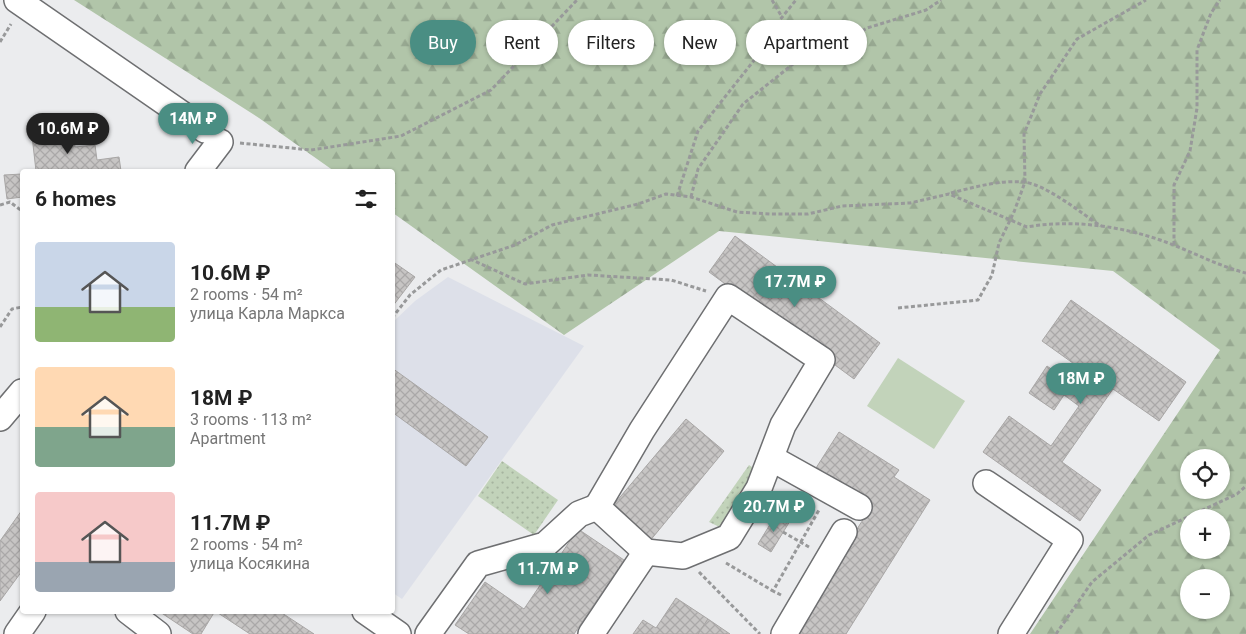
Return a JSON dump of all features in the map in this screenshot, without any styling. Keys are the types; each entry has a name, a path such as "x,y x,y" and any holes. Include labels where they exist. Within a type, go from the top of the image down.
{"street":[{"path":"17,0 212,136 199,169"},
{"path":"428,634 478,564 545,544 579,514 597,507 642,430 728,297 822,360 783,425 759,488 729,537 692,552 646,552 597,507"},
{"path":"0,418 20,394"},
{"path":"771,458 859,507"},
{"path":"986,483 1070,540 1011,634"},
{"path":"784,634 844,532"},
{"path":"591,634 646,552"},
{"path":"16,634 31,614"},
{"path":"132,614 158,634"},
{"path":"369,614 398,634"}],"path":[{"path":"212,136 311,150 402,136 491,90 577,0"},
{"path":"772,0 782,17"},
{"path":"677,196 698,130 763,49 770,32 796,0"},
{"path":"691,197 698,169 743,104 822,41 839,45 867,28 926,10 940,0"},
{"path":"898,308 978,300 992,275 999,243 1025,182 1024,134 1040,94 1077,39 1146,0"},
{"path":"1174,245 1174,186 1190,151 1197,108 1197,50 1211,13 1220,0"},
{"path":"395,314 410,295 441,270 515,245 552,225 638,204 666,194 691,197 737,212 808,214 842,206 910,203 992,183 1025,182 1054,194 1102,227"},
{"path":"949,194 1027,227 1073,224 1119,228 1174,245 1246,273"},
{"path":"0,205 10,202 20,210"},
{"path":"470,259 525,284 588,275 671,280 728,297"},
{"path":"0,327 12,309 20,307"},
{"path":"1056,634 1092,582 1149,535 1237,494 1246,486"},
{"path":"773,591 830,490"},
{"path":"783,532 814,549"},
{"path":"692,552 786,598"},
{"path":"692,552 760,634"}],"shaded area":[{"path":"448,277 584,346 402,599 395,594 395,320 415,301"}],"green space":[{"path":"74,0 1246,0 1246,634 1030,634 1220,350 1113,271 719,231 564,335 395,214 395,169 331,169 259,118"},
{"path":"898,358 965,401 934,449 867,406"},
{"path":"502,461 558,500 534,535 478,496"},
{"path":"749,465 761,473 730,532 709,522"}],"building":[{"path":"73,131 75,147 95,145 97,160 119,157 121,169 36,169 32,136"},
{"path":"20,174 20,197 7,199 4,175"},
{"path":"735,236 880,343 854,379 709,272"},
{"path":"395,263 415,277 395,303"},
{"path":"1071,300 1186,382 1159,421 1113,389 1062,462 1101,490 1080,521 983,452 1009,416 1051,446 1079,406 1064,395 1054,410 1029,393 1047,366 1088,395 1098,381 1042,341"},
{"path":"395,370 488,437 466,466 395,414"},
{"path":"686,419 724,451 649,542 610,509"},
{"path":"839,432 899,470 894,477 930,500 846,634 790,634 873,504 816,468"},
{"path":"20,513 20,574 0,601 0,541"},
{"path":"777,513 790,521 771,552 758,544"},
{"path":"578,529 624,560 574,634 469,634 455,625 485,582 524,609"},
{"path":"676,598 708,619 698,634 633,634 643,620 656,628"},
{"path":"163,614 213,614 201,634 193,634"},
{"path":"220,614 284,614 314,634 250,634"},
{"path":"708,619 730,634 698,634"}]}
